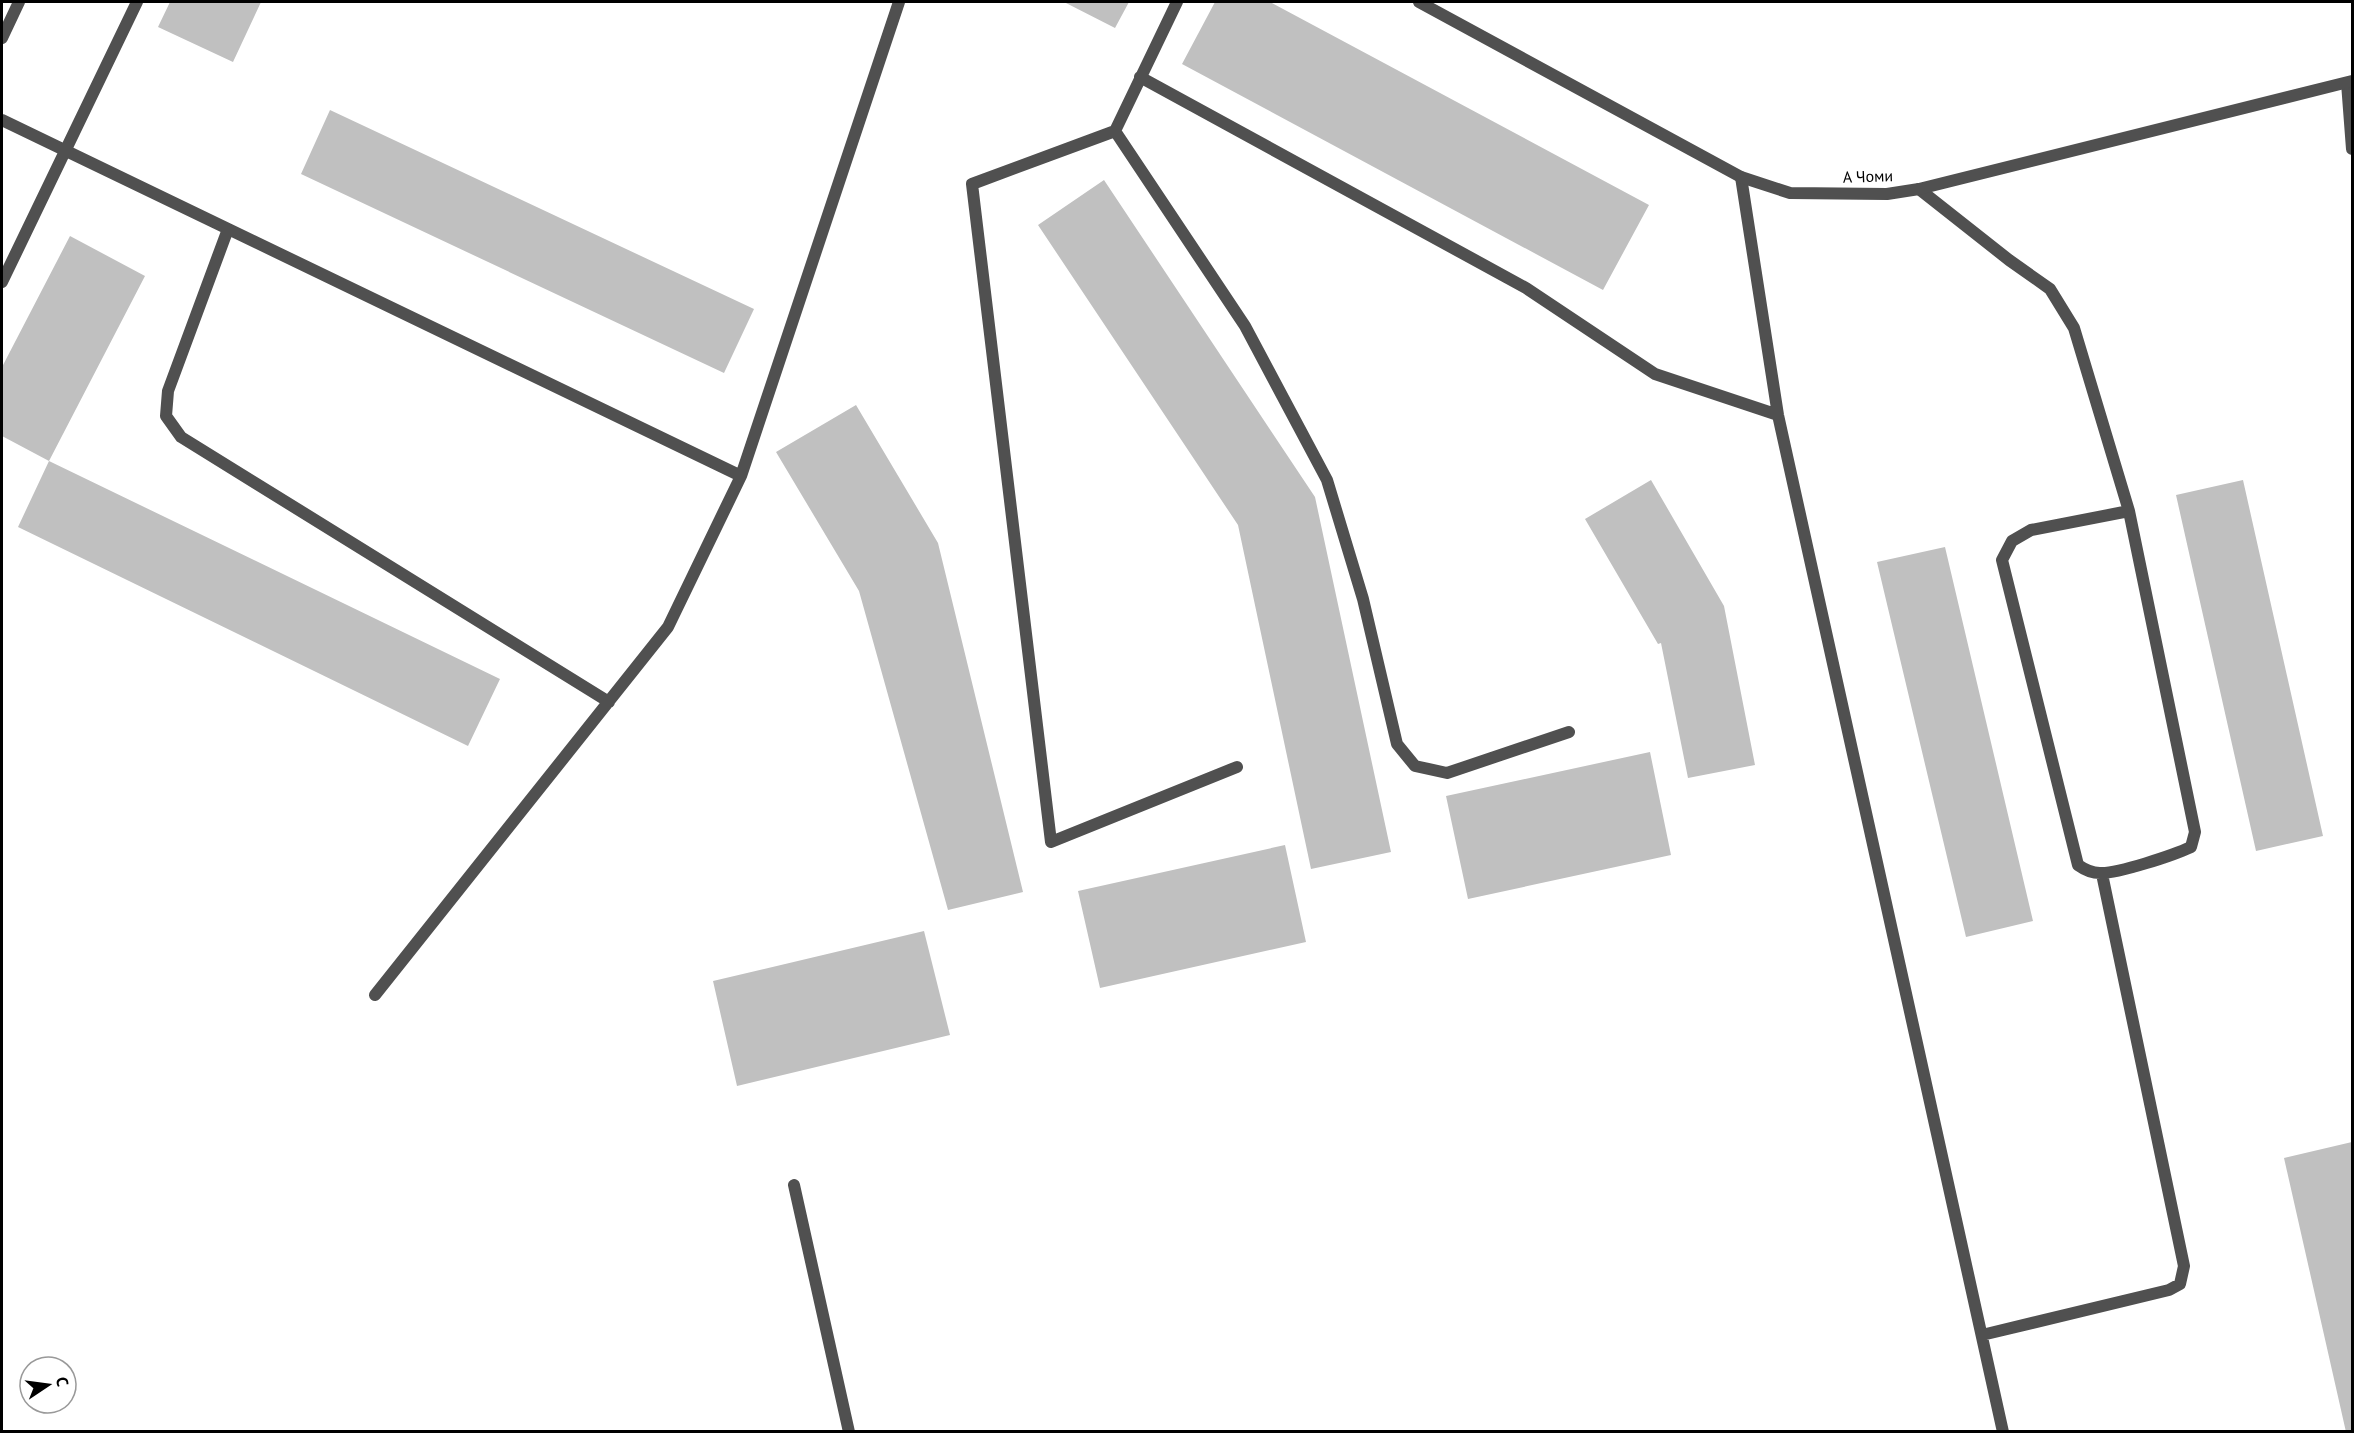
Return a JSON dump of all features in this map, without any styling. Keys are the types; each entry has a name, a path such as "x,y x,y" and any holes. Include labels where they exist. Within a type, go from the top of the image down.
{"street":[{"path":"2,38 19,2"},
{"path":"2,282 137,2"},
{"path":"375,995 668,627 741,476 899,2"},
{"path":"1177,2 1114,131 972,184 1051,842 1237,768"},
{"name":"А Чоми","path":"1419,2 1741,177 1790,193 1887,194 1919,189 2350,82"},
{"path":"1140,77 1527,288 1655,375 1778,415"},
{"path":"2350,82 2352,149"},
{"path":"2,120 741,476"},
{"path":"1114,131 1245,326 1327,480 1364,599 1397,744 1415,766 1446,773 1569,732"},
{"path":"1741,177 1778,415 1982,1335 1999,1425 2003,1431"},
{"path":"1919,189 2009,260 2050,289 2074,328 2129,511 2194,832 2191,847 2175,855 2102,874 2088,872 2078,865 2002,560 2012,541 2031,530 2129,511"},
{"path":"228,229 168,391 166,416 181,437 609,702"},
{"path":"1982,1335 2169,1290 2180,1284 2184,1266 2102,874"},
{"path":"794,1185 849,1431"}],"building":[{"path":"170,2 261,2 233,62 158,27"},
{"path":"1064,2 1129,2 1115,28"},
{"path":"1215,2 1270,2 1649,205 1603,290 1182,64"},
{"path":"330,110 754,309 724,373 301,174"},
{"path":"1104,180 1315,497 1391,852 1311,869 1238,525 1038,225"},
{"path":"70,236 145,276 49,461 2,436 2,367"},
{"path":"856,405 938,543 1023,892 948,910 859,591 776,452"},
{"path":"49,461 500,679 468,746 18,527"},
{"path":"1651,480 1724,606 1755,765 1688,778 1661,643 1658,644 1585,519"},
{"path":"2243,480 2323,836 2256,851 2176,495"},
{"path":"1945,547 2033,921 1966,937 1877,562"},
{"path":"1650,752 1671,855 1468,899 1446,796"},
{"path":"1285,845 1306,942 1100,988 1078,891"},
{"path":"924,931 950,1035 737,1086 713,981"},
{"path":"2352,1142 2352,1432 2346,1432 2284,1158"}]}
